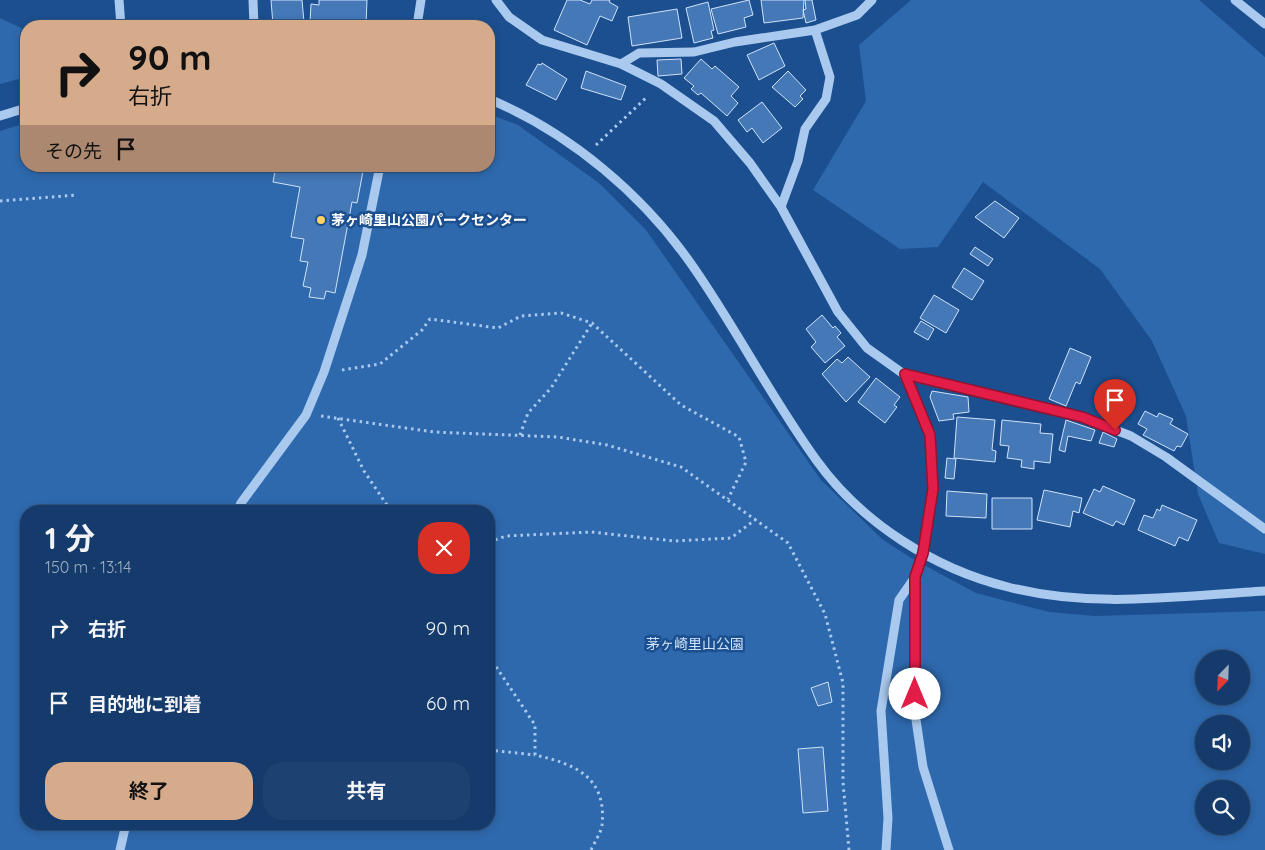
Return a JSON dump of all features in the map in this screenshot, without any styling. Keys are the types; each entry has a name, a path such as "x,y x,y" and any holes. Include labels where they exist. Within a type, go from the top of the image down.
{"street":[{"path":"120,0 121,20"},
{"path":"253,0 254,20"},
{"path":"419,20 421,0"},
{"path":"496,0 509,17 542,40 621,64 660,84 714,121 750,163 781,207 838,312 867,348 905,374 1082,417 1131,436 1166,457 1265,529"},
{"path":"621,64 638,53 694,52 735,42 815,30 857,15 872,0"},
{"path":"1235,0 1265,24"},
{"path":"781,207 798,160 805,129 826,99 829,84 830,76 815,30"},
{"path":"495,102 517,112 565,141 584,155 611,176 656,221 693,266 817,462 852,501 874,520 923,553 963,572 1007,587 1059,598 1111,601 1265,591"},
{"path":"0,116 20,110"},
{"path":"240,505 306,415 324,372 362,255 379,172"},
{"path":"886,850 888,818 881,711 899,600 915,577 923,553 933,489 930,435 905,374"},
{"path":"915,577 915,714 923,767 948,850"},
{"path":"120,850 125,830"}],"path":[{"path":"584,155 660,84"},
{"path":"0,201 77,195"},
{"path":"324,372 380,364 422,330 430,319 498,328 521,316 561,313 592,323 681,405 739,437 746,462 728,499"},
{"path":"520,436 528,413 551,388 592,323"},
{"path":"306,415 338,417 434,432 558,438 607,445 681,467 788,543 825,614 843,683 843,782 849,850"},
{"path":"338,417 364,471 387,505"},
{"path":"495,540 506,536 591,532 674,541 730,538 756,519"},
{"path":"495,665 535,725 535,755"},
{"path":"495,751 535,755 563,761 586,774 600,794 602,826 591,850"}],"green space":[{"path":"911,0 1199,0 1265,57 1265,554 1219,543 1198,494 1186,416 1152,341 1100,269 983,182 938,247 900,249 813,190 866,101 859,45"},
{"path":"0,18 20,28 20,79 0,84"},
{"name":"茅ヶ崎里山公園","path":"495,116 518,125 599,183 646,230 821,480 882,539 911,558 976,593 1049,612 1095,616 1265,611 1265,850 0,850 0,131 20,125 20,172 495,172"}],"building":[{"path":"271,0 302,0 304,20 273,20"},
{"path":"319,0 367,0 366,20 310,20 311,4 319,5"},
{"path":"567,0 580,0 590,4 592,0 610,0 609,2 618,7 612,21 600,16 587,45 554,30"},
{"path":"749,0 753,15 744,18 746,27 718,34 711,9"},
{"path":"761,0 804,0 803,18 764,23"},
{"path":"805,0 812,0 816,20 806,23 803,10 806,9"},
{"path":"708,2 714,30 711,31 713,38 694,43 686,8"},
{"path":"677,9 682,38 632,46 628,17"},
{"path":"774,43 785,66 759,80 747,55"},
{"path":"681,59 682,74 658,76 657,60"},
{"path":"701,59 712,69 715,66 739,87 731,96 738,103 727,116 701,93 698,95 691,89 694,86 684,78"},
{"path":"542,63 567,79 556,100 526,85 538,64 541,65"},
{"path":"586,71 626,86 621,100 581,88"},
{"path":"788,71 806,90 800,96 803,99 795,107 772,87"},
{"path":"762,102 782,128 763,143 752,128 747,132 738,120"},
{"name":"茅ヶ崎里山公園パークセンター","path":"275,172 363,172 357,203 352,202 335,293 326,291 324,299 309,297 311,288 303,286 308,262 300,261 304,239 291,237 300,187 273,182"},
{"path":"995,201 1019,218 1004,238 975,217"},
{"path":"975,247 993,259 988,266 970,254"},
{"path":"964,268 984,281 972,300 952,287"},
{"path":"934,295 959,310 946,333 920,318"},
{"path":"822,315 833,328 835,326 841,333 837,337 845,346 825,363 811,347 816,342 806,329"},
{"path":"921,321 934,329 928,340 914,332"},
{"path":"1070,348 1091,357 1080,384 1076,382 1066,406 1049,399"},
{"path":"848,357 870,377 846,402 822,374 837,359 842,363"},
{"path":"876,378 900,397 894,405 897,407 885,423 858,402"},
{"path":"932,391 968,397 969,412 953,414 954,419 939,421 930,397"},
{"path":"1145,411 1157,417 1159,413 1173,419 1170,424 1188,434 1181,447 1177,446 1174,451 1143,435 1147,429 1138,424"},
{"path":"957,417 995,420 992,450 996,451 995,462 954,458"},
{"path":"1002,420 1041,424 1040,433 1053,434 1050,463 1034,461 1034,469 1021,467 1022,460 1007,458 1009,446 1000,445"},
{"path":"1066,420 1095,430 1091,441 1068,436 1065,452 1059,450"},
{"path":"1103,432 1117,439 1114,447 1099,443"},
{"path":"947,458 956,459 954,479 945,478"},
{"path":"1103,486 1135,500 1124,525 1116,521 1113,526 1083,513 1094,489 1100,492"},
{"path":"1044,490 1082,498 1079,513 1073,511 1070,527 1037,520"},
{"path":"947,491 987,494 986,518 946,516"},
{"path":"992,498 1032,498 1032,529 992,529"},
{"path":"1162,505 1197,520 1188,541 1179,537 1175,546 1138,530 1144,515 1153,518 1157,509 1160,511"},
{"path":"828,682 832,702 818,706 811,688"},
{"path":"823,747 828,811 803,813 798,749"}],"place":[{"name":"茅ヶ崎里山公園パークセンター","path":"321,220"}],"route":[{"path":"915,694 915,577 923,553 933,489 930,435 905,374 1082,417 1115,430"}]}
